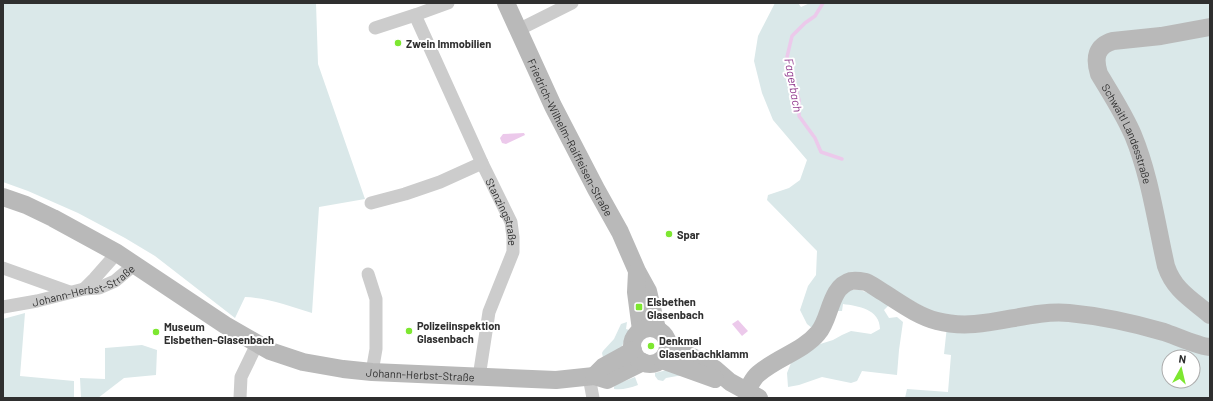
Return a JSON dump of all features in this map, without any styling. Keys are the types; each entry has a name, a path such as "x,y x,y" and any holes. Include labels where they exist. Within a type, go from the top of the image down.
{"main road":[{"name":"Friedrich-Wilhelm-Raiffeisen-Straße","path":"506,3 553,106 620,232 637,271 636,292 649,330"},
{"name":"Schwaitl Landesstraße","path":"1210,27 1161,36 1113,41 1102,47 1096,59 1099,74 1128,124 1139,151 1146,173 1168,273 1182,292 1210,315"},
{"path":"3,197 53,218 135,264"},
{"name":"Johann-Herbst-Straße","path":"135,264 213,318 257,344 270,351 303,362 372,372 556,380 591,376"},
{"path":"665,353 695,358 715,369 730,382 752,395 757,375 764,369 806,344 817,335 826,320 837,293 842,287 853,280 868,283 926,318 946,324 973,324 1048,314 1071,313 1116,320 1145,327 1201,346 1210,347"},
{"path":"591,376 603,367 623,356 638,356 651,364 658,363 665,353 668,340 665,336 649,330 636,335 632,343 638,356"}],"street":[{"path":"376,28 448,3"},
{"path":"518,30 572,3"},
{"name":"Stanzingstraße","path":"415,15 482,163 511,222 513,252 489,312 479,377"},
{"name":"Stanzingstraße","path":"370,203 405,194 433,184 482,163"},
{"path":"84,289 117,253"},
{"name":"Johann-Herbst-Straße","path":"3,307 37,301 84,289 99,288 115,281 135,264"},
{"path":"3,268 70,292"},
{"path":"368,274 376,299 376,349 372,372"},
{"path":"240,398 241,377 257,344"},
{"path":"591,376 592,398"}],"shaded area":[{"path":"3,3 316,3 318,64 365,199 319,207 312,313 271,301 245,297 235,318 155,256 125,238 78,213 28,191 3,182"},
{"path":"775,3 798,3 801,7 810,3 1210,3 1210,398 905,398 907,389 948,392 951,355 944,354 948,317 938,315 864,274 812,328 807,324 800,310 808,286 816,275 817,251 767,200 768,195 789,188 800,180 807,160 773,120 762,93 754,61 758,36"},
{"path":"524,133 525,135 506,144 502,143 500,138 503,134"},
{"path":"850,290 860,290 871,294 889,305 884,310 889,318 897,317 903,322 897,375 862,371 857,381 851,383 822,377 788,387 787,373 791,363 817,345 833,340 851,331 871,334 880,329 879,322 876,317 867,310 843,304 842,311 837,311 840,300"},
{"path":"25,313 20,376 74,381 74,398 3,398 3,319"},
{"path":"738,320 748,331 742,336 732,324"},
{"path":"627,322 626,329 629,330 620,351 604,362 603,351 614,339 621,324"},
{"path":"142,345 157,350 156,375 124,378 98,398 81,398 80,378 105,379 105,348"},
{"path":"667,370 683,375 666,378 663,381 658,380 655,373"},
{"path":"635,377 638,385 614,389 615,385"}],"waterway":[{"name":"Fagerbach","path":"823,3 815,16 805,23 792,36 787,57 799,100 799,116 815,138 821,152 842,159"}],"place":[{"name":"Zwein Immobilien","path":"398,43"},
{"name":"Spar","path":"669,234"},
{"name":"Elsbethen Glasenbach","path":"639,307"},
{"name":"Polizeiinspektion Glasenbach","path":"409,331"},
{"name":"Museum Elsbethen-Glasenbach","path":"156,332"},
{"name":"Denkmal Glasenbachklamm","path":"651,346"}]}
